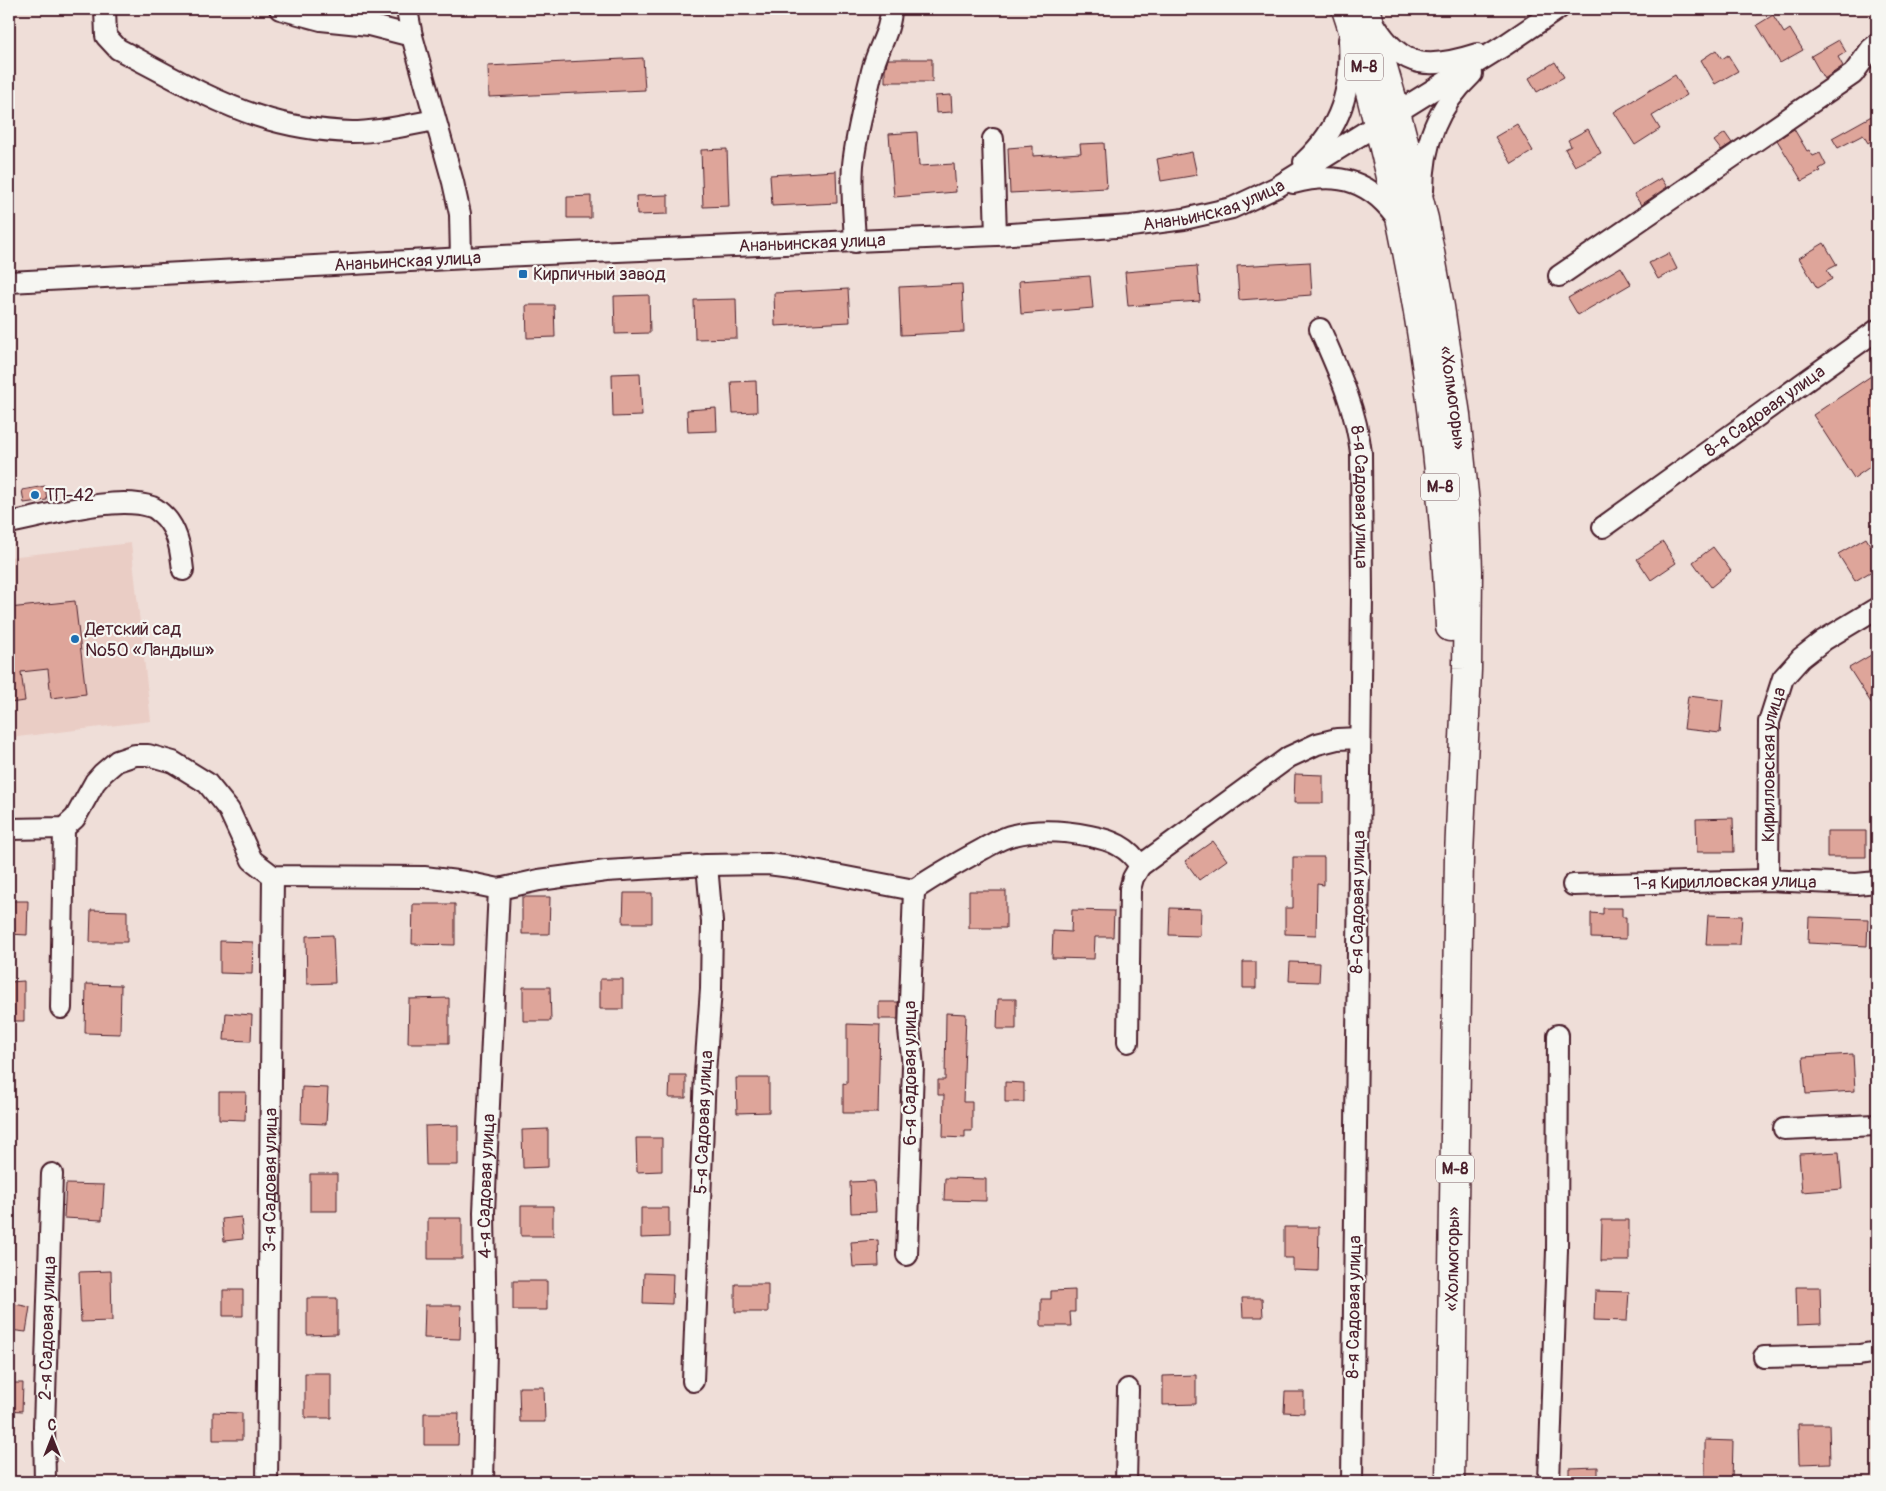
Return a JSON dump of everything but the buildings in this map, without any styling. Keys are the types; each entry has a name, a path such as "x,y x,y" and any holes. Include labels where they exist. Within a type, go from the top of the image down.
{"highway":[{"name":"«Холмогоры»","path":"1357,11 1414,224 1448,569 1459,856 1450,1482"}],"street":[{"path":"105,9 106,36 118,49 218,100 259,116 309,129 354,132 386,129 435,120"},
{"path":"280,9 321,20 370,17 412,36"},
{"path":"408,9 412,36 453,182 460,214 462,258"},
{"path":"855,242 854,152 872,69 889,24 891,9"},
{"name":"Ананьинская улица","path":"9,282 462,258 996,235 1131,226 1184,219 1232,208 1276,187 1505,45 1558,9"},
{"path":"1357,11 1389,44 1408,59 1418,62 1454,61 1505,45"},
{"path":"1276,187 1327,138 1340,113 1347,85 1357,11"},
{"path":"1560,276 1853,74 1871,49 1877,44"},
{"path":"1276,187 1323,177 1349,181 1376,195 1394,214 1414,224 1430,140 1441,111 1456,90 1505,45"},
{"path":"993,139 996,235"},
{"name":"8-я Садовая улица","path":"1320,329 1353,408 1361,452 1362,596 1352,1482"},
{"name":"8-я Садовая улица","path":"1603,527 1877,330"},
{"path":"9,522 84,507 130,503 154,508 169,522 180,544 182,570"},
{"name":"Кирилловская улица","path":"1768,880 1769,722 1783,678 1801,658 1824,640 1877,608"},
{"path":"1128,1042 1130,889 1133,878 1140,866 1289,758 1317,744 1337,739 1360,738"},
{"path":"9,829 64,828 75,818 95,782 117,761 135,755 155,757 174,762 207,783 229,810 252,860 273,876 424,877 465,882 499,889 539,880 596,872 707,865 768,864 914,890 948,868 1012,835 1036,831 1069,832 1118,844 1133,854 1140,866"},
{"path":"61,1008 64,828"},
{"name":"5-я Садовая улица","path":"694,1381 705,1073 712,989 712,922 707,865"},
{"name":"3-я Садовая улица","path":"267,1482 273,876"},
{"name":"1-я Кирилловская улица","path":"1573,885 1768,880 1856,884 1877,882"},
{"name":"4-я Садовая улица","path":"483,1482 486,1349 484,1212 499,889"},
{"name":"6-я Садовая улица","path":"907,1255 913,1066 909,1030 914,890"},
{"path":"1550,1482 1557,1250 1558,1035"},
{"path":"1784,1129 1877,1125"},
{"name":"2-я Садовая улица","path":"45,1482 44,1427 52,1174"},
{"path":"1764,1357 1859,1355 1877,1352"},
{"path":"1126,1482 1128,1389"}],"shaded area":[{"name":"Детский сад №50 «Ландыш»","path":"131,543 151,721 9,738 9,557"}],"place":[{"name":"Кирпичный завод","path":"523,274"},
{"name":"ТП-42","path":"35,495"},
{"name":"Детский сад №50 «Ландыш»","path":"75,639"}]}
